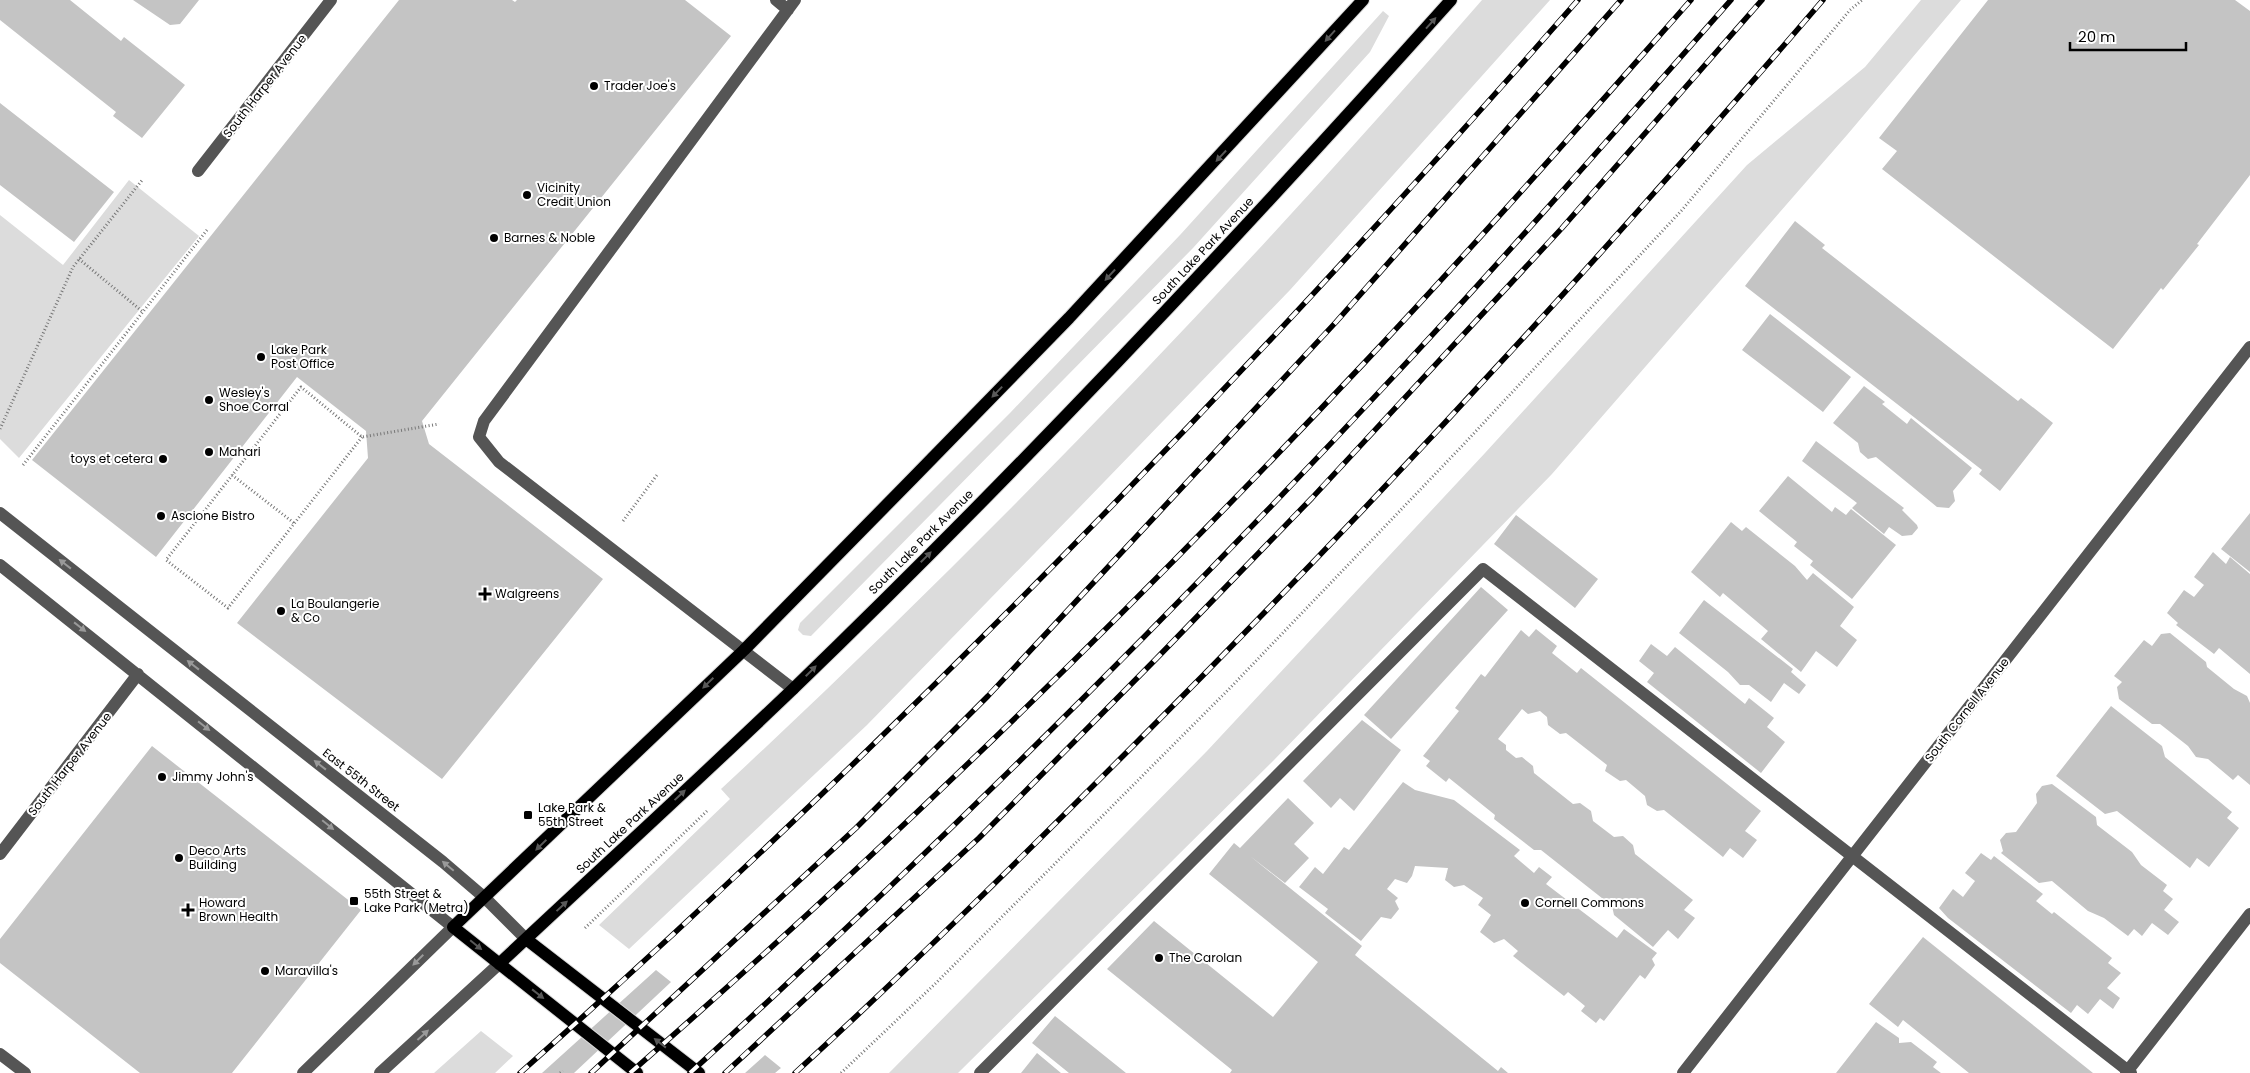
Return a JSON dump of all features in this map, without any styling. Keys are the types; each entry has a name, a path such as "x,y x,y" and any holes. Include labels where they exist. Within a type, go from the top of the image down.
{"main road":[{"path":"637,1073 453,927 744,650 1069,318 1363,0"},
{"name":"South Lake Park Avenue","path":"500,964 793,689 1122,358 1316,151 1452,0"},
{"name":"East 55th Street","path":"526,939 699,1073"}],"street":[{"name":"South Harper Avenue","path":"198,172 332,0"},
{"path":"776,0 792,5 489,414 480,430 480,437 499,462 793,689"},
{"name":"South Cornell Avenue","path":"1683,1073 2250,347"},
{"name":"East 55th Street","path":"0,514 435,856 485,898 526,939"},
{"path":"0,565 453,927 303,1073"},
{"path":"980,1073 1483,569 2128,1072 2250,914"},
{"name":"South Harper Avenue","path":"0,854 138,674"},
{"name":"South Lake Park Avenue","path":"380,1073 500,964"},
{"path":"0,1054 25,1073"}],"path":[{"path":"841,1073 944,975 1230,688 1463,445 1682,210 1850,10 1862,0"},
{"path":"0,429 72,267 143,179"},
{"path":"23,465 207,230"},
{"path":"79,259 143,312"},
{"path":"362,436 302,387 166,560 228,608 362,436 440,424"},
{"path":"232,475 294,523"},
{"path":"623,521 657,475"},
{"path":"585,928 710,807"}],"shaded area":[{"path":"1482,0 1550,0 1290,290 867,725 629,949 599,925 730,799 721,789 919,600 1112,405 1300,204"},
{"path":"1921,0 1961,0 1847,135 1552,474 1274,760 958,1073 889,1073 1207,751 1485,453 1747,165 1865,67"},
{"path":"1383,11 1389,16 1370,52 1193,248 811,636 803,635 798,630 800,623 1010,413 1180,235"},
{"path":"129,180 199,236 19,458 0,439 0,215 63,265"},
{"path":"481,1031 513,1056 495,1073 434,1073"}],"building":[{"path":"0,0 70,0 121,41 124,37 185,85 142,138 113,116 116,112 0,20"},
{"path":"133,0 199,0 180,24 170,25"},
{"path":"399,0 512,0 515,2 517,0 685,0 731,36 422,421 429,444 603,579 442,779 237,623 368,458 366,431 297,377 156,557 32,460"},
{"path":"1988,0 2235,0 2250,11 2250,175 2197,244 2199,245 2163,290 2161,288 2113,349 1882,169 1897,151 1879,138"},
{"path":"0,103 114,192 74,242 0,185"},
{"path":"1795,221 1825,245 1822,248 2018,401 2021,398 2053,423 2000,491 1979,474 1982,470 1745,286"},
{"path":"1770,314 1851,377 1823,412 1742,350"},
{"path":"1864,386 1885,402 1882,404 1907,424 1911,418 1972,468 1953,491 1955,501 1949,508 1937,507 1876,457 1868,459 1860,452 1858,443 1833,423"},
{"path":"1816,441 1904,508 1902,510 1918,528 1912,535 1902,536 1889,527 1884,534 1852,508 1857,503 1802,461"},
{"path":"1788,476 1832,512 1835,507 1846,515 1851,509 1896,545 1852,599 1810,565 1813,561 1794,546 1797,542 1759,511"},
{"path":"2250,513 2250,572 2221,549"},
{"path":"1516,515 1598,579 1575,608 1494,544"},
{"path":"1731,522 1742,531 1746,527 1795,566 1807,580 1813,573 1854,607 1840,626 1857,640 1837,667 1816,651 1801,672 1761,639 1768,631 1723,593 1720,597 1691,572"},
{"path":"2213,552 2226,564 2230,557 2250,574 2250,674 2219,648 2214,654 2176,625 2178,623 2167,613 2184,590 2194,597 2204,585 2194,577"},
{"path":"1481,587 1508,610 1391,739 1364,715"},
{"path":"1704,600 1793,669 1791,672 1806,685 1799,694 1784,683 1771,702 1749,685 1740,685 1728,672 1679,633"},
{"path":"1536,629 1557,646 1552,653 1577,673 1581,668 1761,811 1745,831 1757,840 1743,858 1730,848 1723,857 1664,810 1657,811 1647,805 1645,796 1626,780 1620,781 1605,771 1607,765 1566,733 1560,734 1548,725 1547,717 1540,711 1528,714 1522,709 1498,739 1506,745 1506,750 1516,758 1522,757 1533,766 1534,773 1573,804 1580,803 1591,811 1593,821 1614,837 1623,836 1633,845 1635,854 1693,900 1684,910 1695,918 1678,939 1668,930 1653,947 1614,915 1612,906 1541,850 1534,850 1494,819 1495,815 1449,778 1446,782 1426,766 1430,761 1423,756 1459,711 1455,708 1481,674 1485,677 1521,630 1529,637"},
{"path":"2170,633 2206,662 2207,667 2234,689 2247,696 2250,703 2250,785 2238,775 2233,780 2208,759 2196,757 2188,746 2160,724 2152,724 2119,699 2117,687 2122,682 2114,676 2144,640 2152,646 2161,634"},
{"path":"1651,644 1667,656 1675,647 1745,704 1749,698 1774,718 1767,727 1785,742 1761,773 1647,682 1654,673 1639,661"},
{"path":"2111,706 2162,746 2165,757 2232,812 2227,818 2239,828 2209,867 2197,858 2190,868 2117,811 2105,814 2056,776"},
{"path":"1362,720 1401,750 1354,811 1340,798 1331,808 1303,781"},
{"name":"Deco Arts Building","path":"152,746 361,910 232,1073 140,1073 0,963 0,939"},
{"name":"Cornell Commons","path":"1403,782 1415,790 1454,800 1520,850 1514,856 1534,873 1539,867 1552,877 1546,884 1617,938 1624,929 1657,953 1652,959 1655,965 1645,979 1640,975 1604,1021 1600,1018 1596,1023 1581,1011 1585,1006 1568,992 1564,996 1513,956 1518,951 1504,939 1494,943 1480,932 1491,915 1478,905 1483,898 1464,885 1454,887 1445,880 1448,868 1415,866 1412,876 1407,883 1395,879 1387,889 1398,898 1395,901 1399,909 1391,919 1381,917 1361,941 1325,913 1328,909 1299,887 1315,867 1323,874 1344,847 1349,850"},
{"path":"2052,784 2096,817 2097,825 2132,852 2141,865 2167,885 2163,891 2173,899 2164,910 2179,922 2168,935 2152,923 2142,936 2134,929 2128,936 2104,918 2088,911 2052,881 2039,883 2001,853 2003,851 2000,840 2006,833 2016,832 2037,803 2036,794 2042,786"},
{"name":"The Carolan","path":"1288,798 1314,823 1294,844 1309,858 1285,883 1250,856 1362,946 1355,955 1498,1071 1501,1067 1508,1073 1230,1073 1232,1070 1107,969 1154,921 1273,1017 1318,962 1209,874 1234,843 1240,848"},
{"path":"1981,853 1991,860 1994,856 2043,894 2036,901 2052,914 2054,912 2112,958 2108,963 2121,973 2107,988 2120,998 2113,1009 2100,999 2088,1014 2077,1005 2071,1013 1948,918 1939,908 1953,889 1963,897 1975,881 1965,873"},
{"path":"1923,937 2093,1073 1969,1073 1903,1020 1898,1027 1869,1004"},
{"path":"656,970 671,982 574,1073 542,1073"},
{"path":"1055,1016 1126,1073 1069,1073 1032,1043"},
{"path":"1876,1022 1899,1038 1899,1043 1911,1042 1937,1062 1933,1067 1941,1073 1836,1073"},
{"path":"1037,1053 1061,1073 1021,1073"},
{"path":"765,1055 781,1068 775,1073 745,1073"}],"railway":[{"path":"520,1073 660,947 797,818 1066,553 1197,418 1326,280 1578,0"},
{"path":"591,1073 856,828 988,696 1336,322 1621,0"},
{"path":"630,1073 821,902 914,815 1098,637 1188,546 1407,317 1530,182 1691,0"},
{"path":"690,1073 872,904 961,818 1224,555 1395,375 1480,282 1731,0"},
{"path":"725,1073 979,838 1312,498 1562,228 1762,0"},
{"path":"795,1073 1008,870 1133,746 1311,564 1571,286 1823,0"}],"place":[{"name":"Trader Joe's","path":"594,86"},
{"name":"Vicinity Credit Union","path":"527,195"},
{"name":"Barnes & Noble","path":"494,238"},
{"name":"Lake Park Post Office","path":"261,357"},
{"name":"Wesley's Shoe Corral","path":"209,400"},
{"name":"Mahari","path":"209,452"},
{"name":"toys et cetera","path":"163,459"},
{"name":"Ascione Bistro","path":"161,516"},
{"name":"Walgreens","path":"485,594"},
{"name":"La Boulangerie & Co","path":"281,611"},
{"name":"Jimmy John's","path":"162,777"},
{"name":"Lake Park & 55th Street","path":"528,815"},
{"name":"Deco Arts Building","path":"179,858"},
{"name":"55th Street & Lake Park (Metra)","path":"354,901"},
{"name":"Cornell Commons","path":"1525,903"},
{"name":"Howard Brown Health","path":"188,910"},
{"name":"The Carolan","path":"1159,958"},
{"name":"Maravilla's","path":"265,971"}]}
